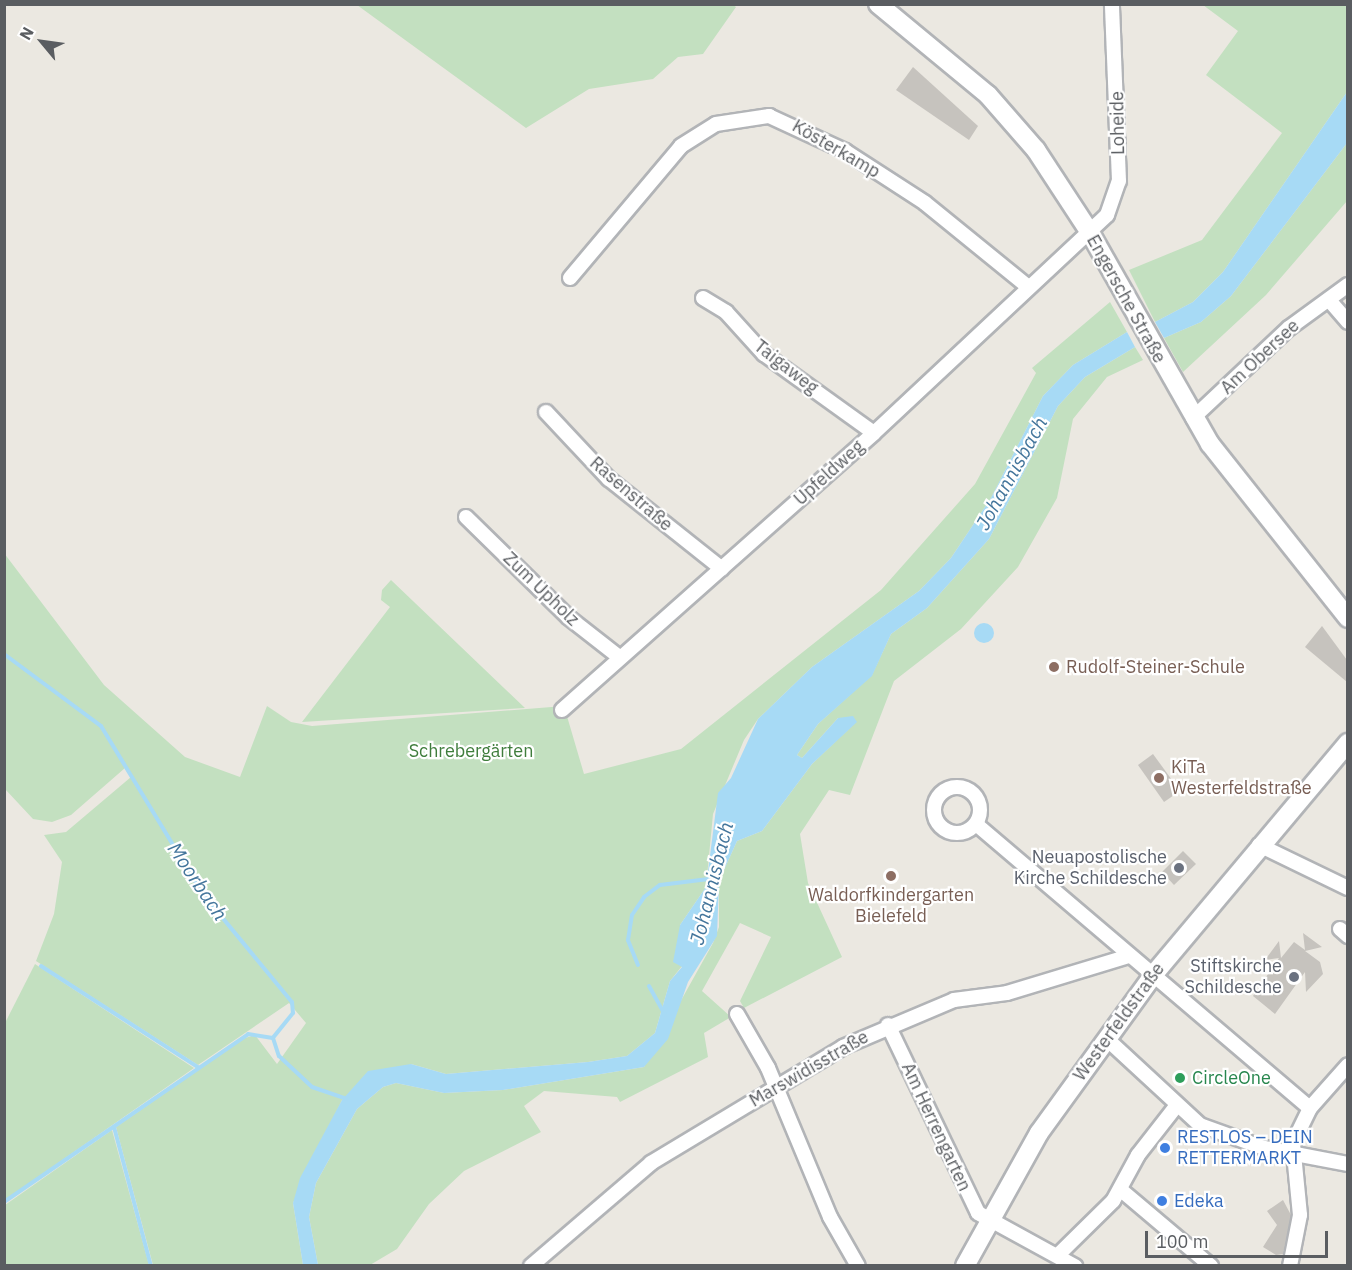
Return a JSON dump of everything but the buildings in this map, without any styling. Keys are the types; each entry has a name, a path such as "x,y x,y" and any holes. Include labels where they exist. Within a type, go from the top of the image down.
{"main road":[{"name":"Engersche Straße","path":"878,4 988,95 1036,150 1089,231 1193,418 1347,618"},
{"name":"Westerfeldstraße","path":"965,1266 991,1223 1039,1133 1154,974 1259,845 1347,743"}],"street":[{"name":"Loheide","path":"1089,231 1107,215 1119,181 1112,4"},
{"name":"Kösterkamp","path":"570,278 681,146 716,124 769,116 845,151 925,203 1026,285"},
{"name":"Upfeldweg","path":"562,710 874,433 1026,285 1089,231"},
{"name":"Am Obersee","path":"1193,418 1289,328 1347,285"},
{"name":"Taigaweg","path":"703,298 726,312 765,354 874,433"},
{"path":"1329,300 1347,322"},
{"name":"Rasenstraße","path":"546,412 609,479 722,569"},
{"name":"Zum Upholz","path":"466,517 567,617 620,657"},
{"path":"976,824 1129,957 1154,974 1310,1108"},
{"path":"1259,845 1347,888"},
{"name":"Marswidisstraße","path":"534,1264 651,1162 888,1025 954,1000 1007,993 1129,957"},
{"path":"737,1014 776,1088 830,1217 858,1266"},
{"name":"Am Herrengarten","path":"888,1025 975,1209 991,1223"},
{"path":"1108,1040 1200,1125 1235,1140 1347,1164"},
{"path":"1290,1266 1300,1215 1291,1153 1310,1108 1347,1065"},
{"path":"1058,1255 1122,1190 1138,1155 1177,1105"},
{"path":"1122,1190 1211,1266"},
{"path":"991,1223 1058,1255 1072,1265"}],"green space":[{"path":"732,4 736,7 703,54 678,57 653,79 589,89 526,128 357,5"},
{"path":"1203,5 1347,5 1347,92 1223,272 1193,302 1155,322 1129,270 1202,240 1282,133 1206,75 1238,31"},
{"path":"1347,143 1347,201 1266,295 1183,372 1164,338 1201,322 1231,296"},
{"name":"Schrebergärten","path":"1110,302 1127,332 1073,365 1043,396 991,498 951,558 919,591 812,667 758,719 744,740 713,814 706,887 680,925 682,966 670,981 655,1033 627,1056 588,1062 446,1074 411,1064 342,1100 293,1203 303,1265 153,1265 116,1127 245,1038 255,1035 277,1064 306,1023 289,1003 198,1065 36,961 54,914 62,862 44,835 66,832 131,777 125,768 71,815 52,822 33,819 5,789 4,553 104,685 185,757 240,777 267,706 291,722 312,726 564,706 584,774 681,749 881,590 975,484 1036,373 1032,368"},
{"path":"1135,347 1143,360 1107,377 1073,419 1057,498 1018,567 961,629 894,681 850,795 829,790 800,834 808,883 842,957 744,1008 740,1001 771,937 740,923 702,991 731,1017 704,1033 708,1057 620,1102 617,1097 544,1091 524,1106 541,1132 464,1171 429,1204 397,1249 370,1265 318,1265 309,1217 316,1183 357,1109 383,1087 396,1083 444,1093 503,1090 644,1067 713,943 719,927 719,881 737,841 762,831 812,764 856,722 838,718 802,758 797,755 818,724 872,675 891,634 927,608 989,539 1058,406 1085,377"},
{"path":"391,580 525,708 302,722 390,607 381,600 382,590"},
{"path":"35,964 194,1068 5,1200 5,1023"},
{"path":"112,1130 149,1265 5,1265 5,1205"}],"water":[{"path":"1347,92 1347,143 1231,296 1201,322 1164,338 1155,322 1193,302 1223,272"},
{"name":"Johannisbach","path":"1127,332 1135,347 1085,377 1058,406 989,539 927,608 891,634 872,676 818,724 797,755 802,758 838,718 853,716 857,722 812,764 762,831 737,841 719,881 717,936 688,982 668,1039 644,1067 503,1090 444,1093 396,1083 383,1087 357,1109 316,1183 309,1217 318,1265 303,1265 293,1203 300,1178 342,1100 368,1071 411,1064 446,1074 588,1062 627,1056 655,1033 670,981 682,967 673,962 680,925 706,887 718,793 731,778 758,719 812,667 919,591 951,558 991,498 1043,396 1073,365"},
{"path":"980,623 988,623 994,629 994,637 988,643 980,643 974,637 974,629"}],"waterway":[{"name":"Moorbach","path":"4,654 101,726 202,893 292,1002 293,1013 273,1038 279,1056 312,1087 346,1099"},
{"name":"Johannisbach","path":"638,965 628,940 632,915 644,897 660,885 709,879"},
{"path":"41,966 199,1068"},
{"path":"649,986 665,1015"},
{"path":"4,1202 248,1034 273,1038"},
{"path":"114,1127 151,1266"}],"place":[{"name":"Rudolf-Steiner-Schule","path":"1054,667"},
{"name":"KiTa Westerfeldstraße","path":"1159,778"},
{"name":"Neuapostolische Kirche Schildesche","path":"1179,868"},
{"name":"Waldorfkindergarten Bielefeld","path":"891,876"},
{"name":"Stiftskirche Schildesche","path":"1294,977"},
{"name":"CircleOne","path":"1180,1078"},
{"name":"RESTLOS – DEIN RETTERMARKT","path":"1165,1148"},
{"name":"Edeka","path":"1162,1201"}]}
